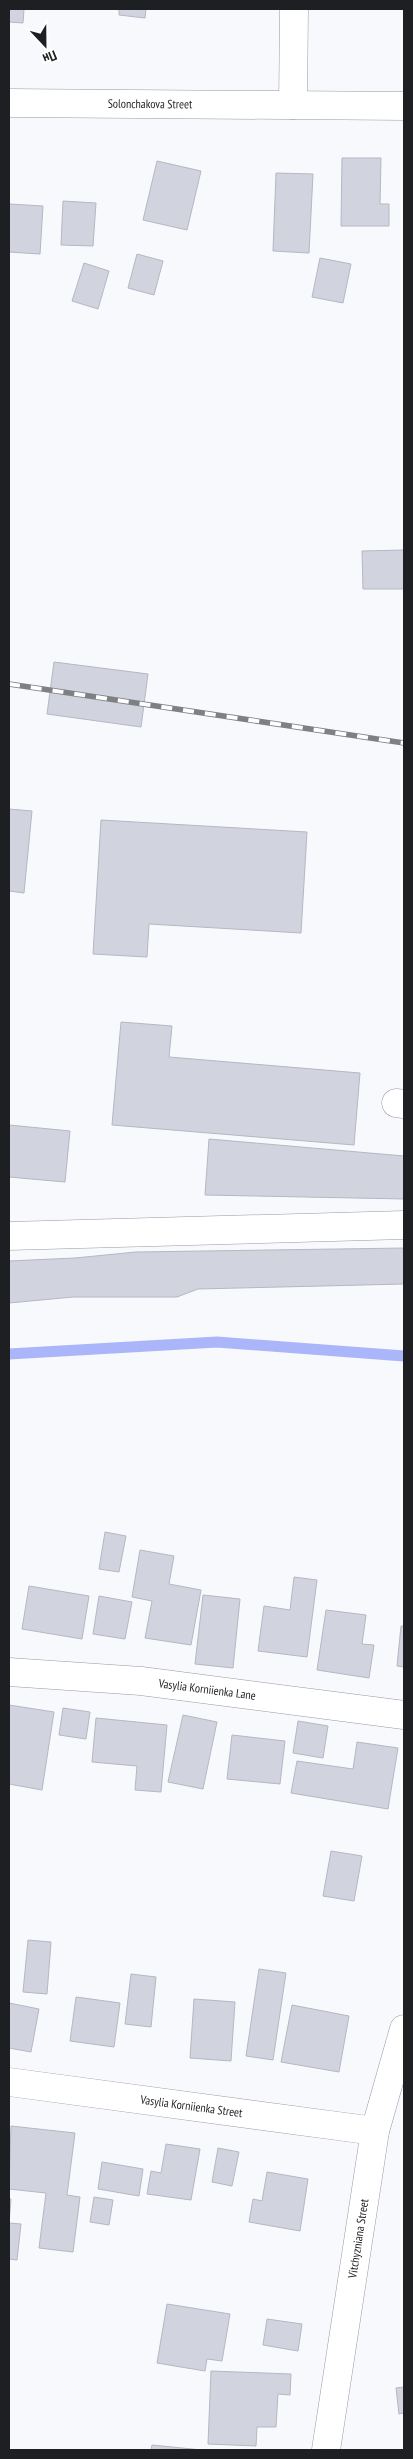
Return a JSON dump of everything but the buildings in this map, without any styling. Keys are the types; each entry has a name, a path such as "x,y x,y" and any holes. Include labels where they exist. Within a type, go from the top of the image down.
{"street":[{"path":"292,105 294,9"},
{"name":"Solonchakova Street","path":"9,103 404,106"},
{"path":"9,1236 404,1225"},
{"name":"Vasylia Korniienka Lane","path":"9,1672 141,1681 404,1715"},
{"name":"Vitchyzniana Street","path":"326,2450 375,2130 404,2029"},
{"name":"Vasylia Korniienka Street","path":"9,2082 375,2130"}],"waterway":[{"path":"9,1354 217,1342 404,1356"}],"railway":[{"path":"9,684 404,743"}]}
